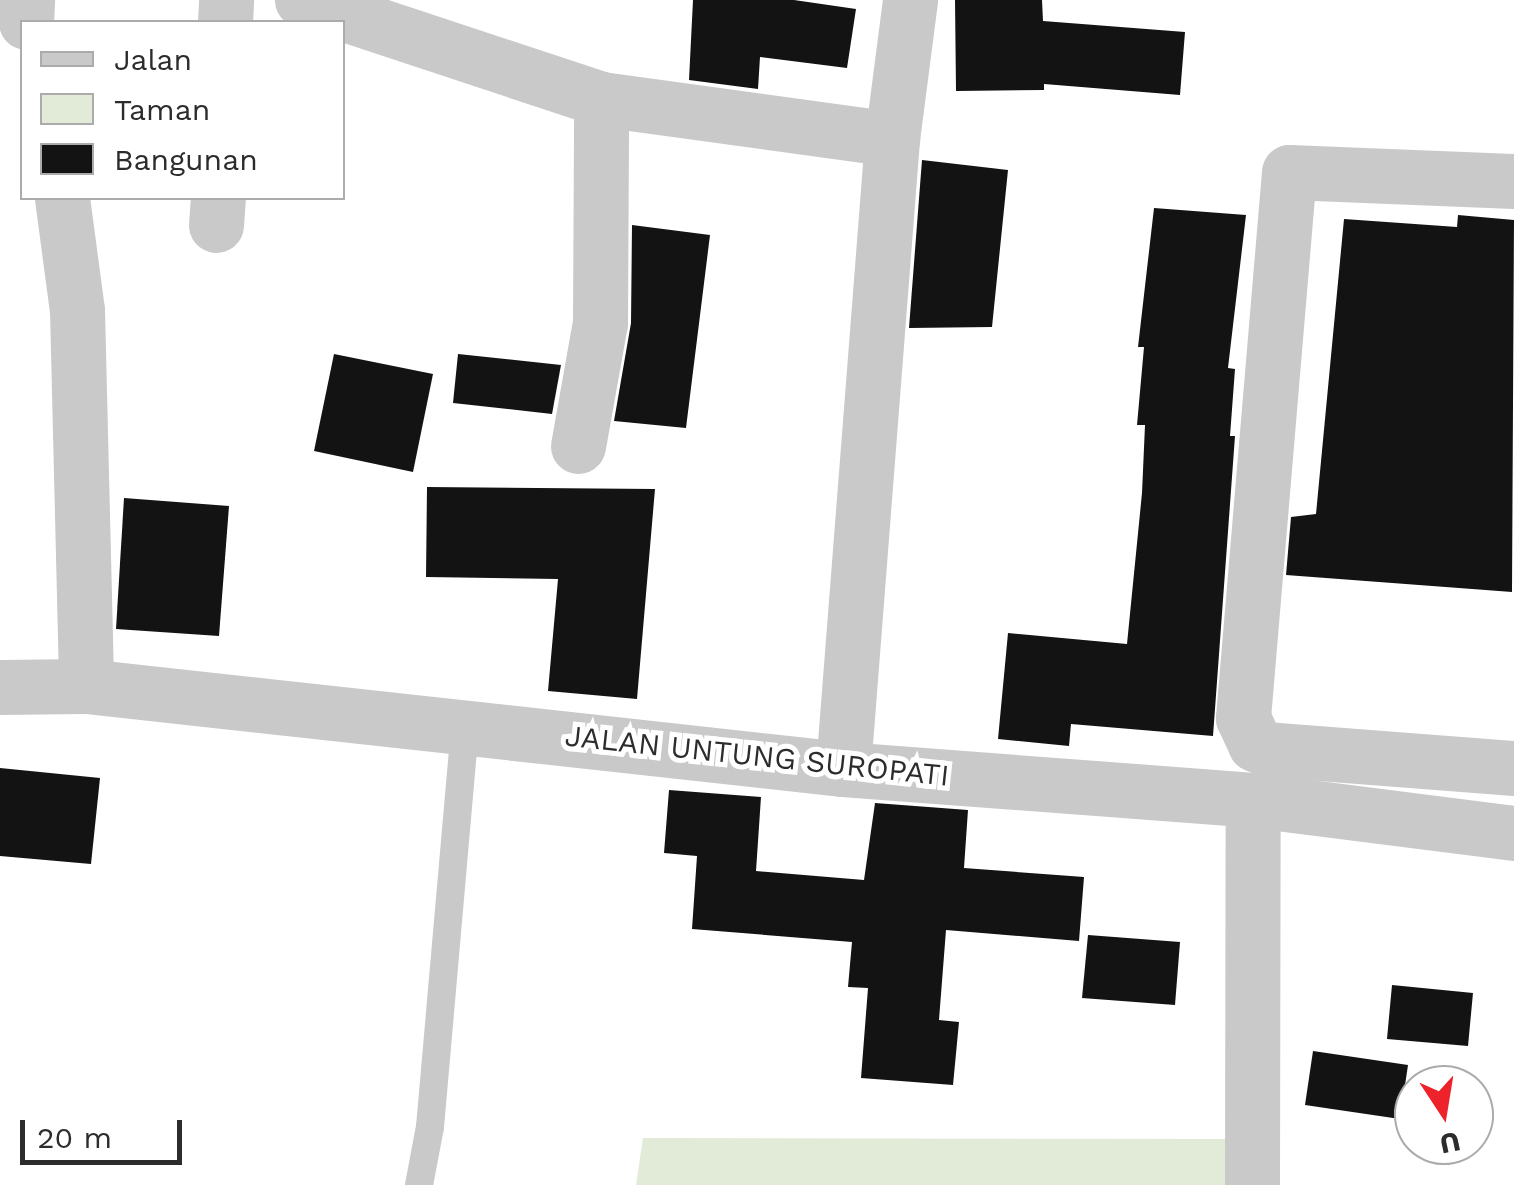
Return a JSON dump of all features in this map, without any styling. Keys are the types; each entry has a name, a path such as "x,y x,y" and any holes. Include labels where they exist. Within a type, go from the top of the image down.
{"street":[{"path":"302,0 601,99 892,139"},
{"path":"843,770 892,139 910,0"},
{"path":"578,446 600,323 601,99"},
{"path":"1514,180 1289,172 1243,718 1255,744 1266,749 1514,768"},
{"path":"62,200 77,310 86,686"},
{"name":"JALAN UNTUNG SUROPATI","path":"0,687 86,686 465,723 843,770 1253,800 1514,833"},
{"path":"1252,1185 1253,800"}],"lane":[{"path":"419,1185 430,1127 465,723"}],"green space":[{"path":"643,1138 1232,1139 1229,1185 636,1185"}],"building":[{"path":"693,0 794,0 856,9 847,68 760,57 758,89 689,80"},
{"path":"955,0 1042,0 1043,21 1185,32 1180,95 1044,84 1044,90 956,91"},
{"path":"922,160 1008,170 992,327 909,328"},
{"path":"1154,208 1246,215 1228,368 1235,369 1230,436 1235,436 1213,736 1071,724 1069,746 998,739 1008,633 1127,644 1145,425 1137,425 1144,347 1138,347"},
{"path":"1458,215 1514,220 1512,592 1286,575 1291,517 1316,514 1344,219 1457,227"},
{"path":"632,225 710,235 686,428 614,421 631,323"},
{"path":"334,354 433,374 413,472 314,451"},
{"path":"458,354 561,365 552,414 453,403"},
{"path":"427,487 655,489 637,699 548,691 558,579 426,577"},
{"path":"124,498 229,506 219,636 116,629"},
{"path":"0,768 100,778 91,864 0,856"},
{"path":"669,790 761,797 756,871 864,880 875,803 968,810 964,868 1084,877 1079,941 946,930 939,1020 959,1022 953,1085 861,1078 868,988 848,987 852,942 692,929 697,856 664,853"},
{"path":"1088,935 1180,942 1175,1005 1082,998"},
{"path":"1392,985 1473,993 1468,1046 1387,1039"},
{"path":"1313,1051 1408,1065 1394,1065 1394,1118 1305,1105"}]}
